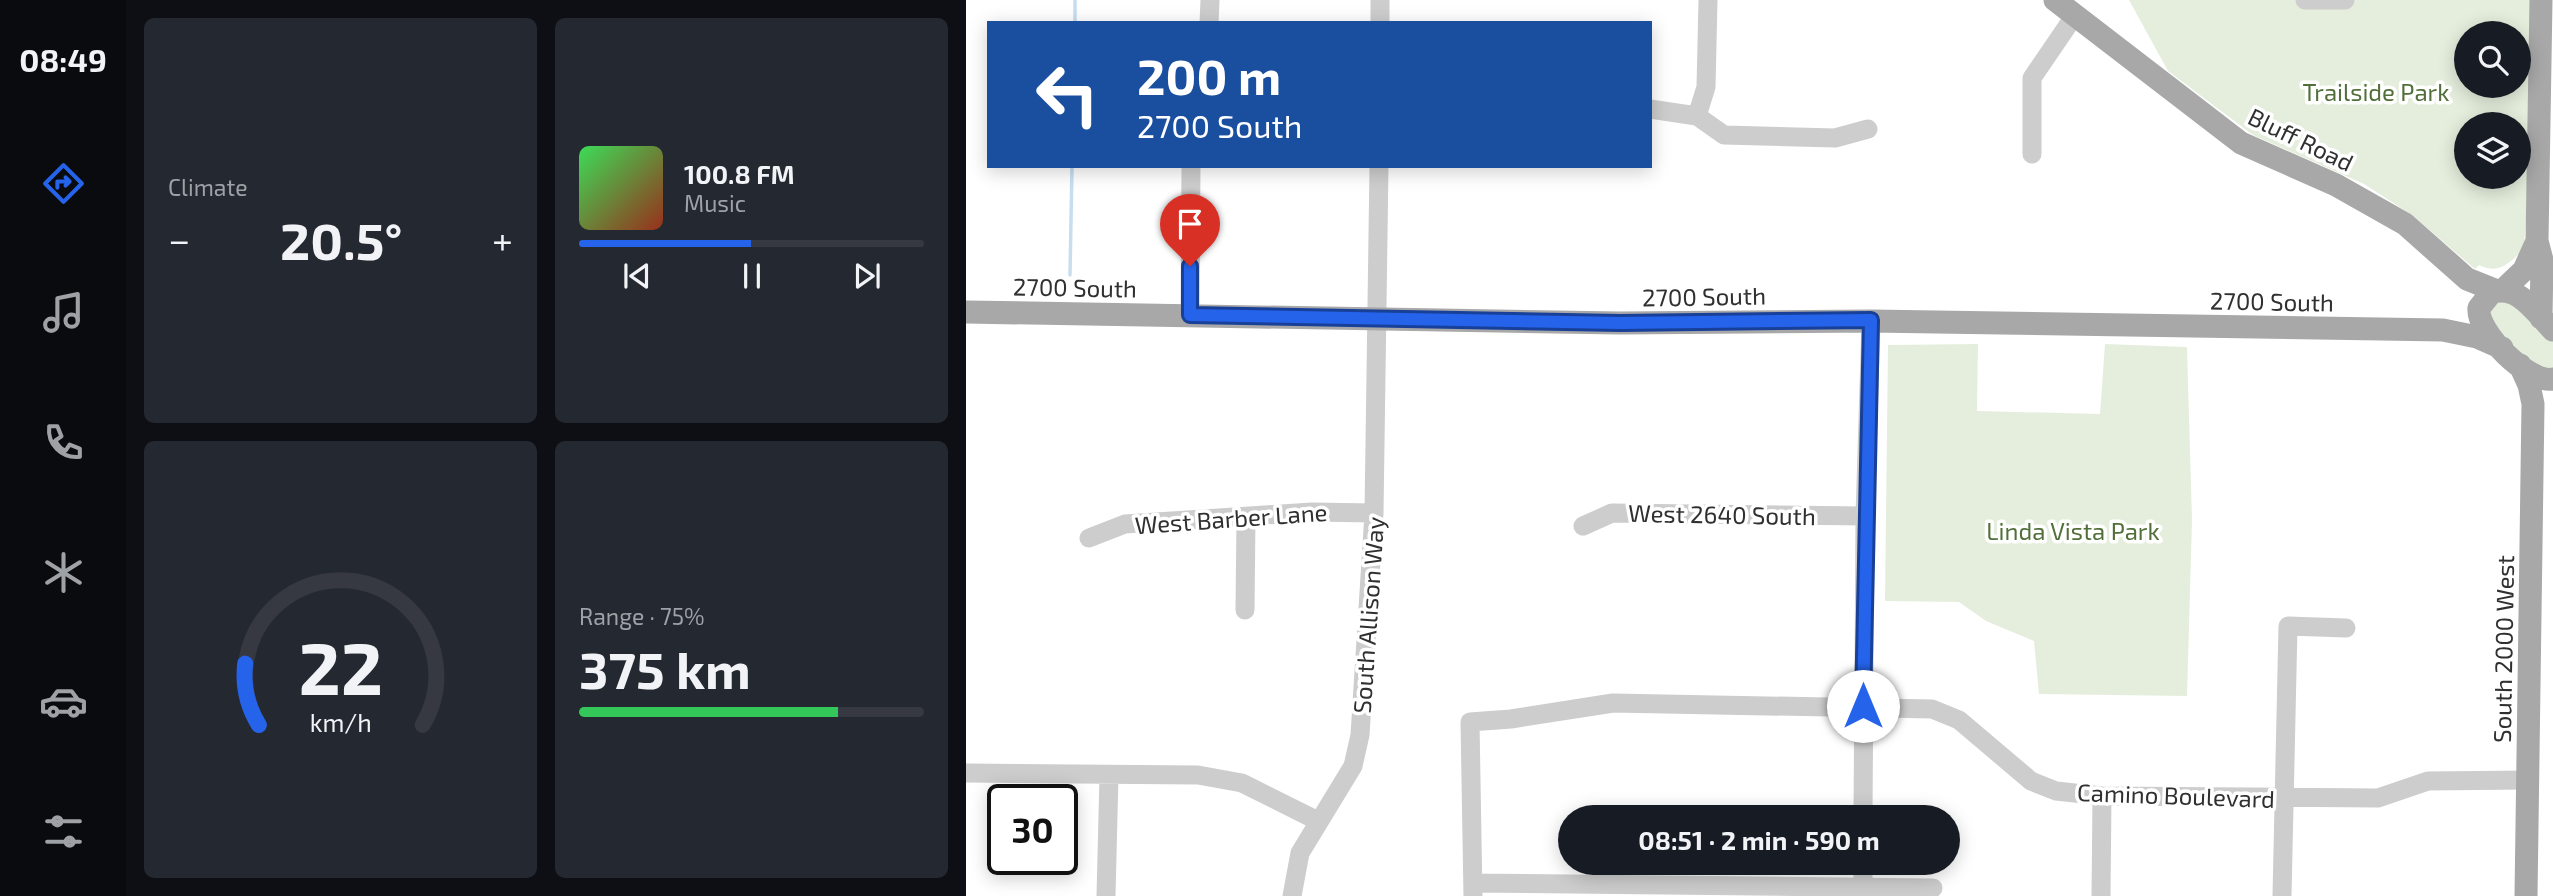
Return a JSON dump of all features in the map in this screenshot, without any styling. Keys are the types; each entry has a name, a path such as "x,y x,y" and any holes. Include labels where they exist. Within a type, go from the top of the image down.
{"main road":[{"name":"Bluff Road","path":"2055,0 2241,143 2336,185 2405,224 2458,272 2476,284 2520,296 2549,325"},
{"path":"2541,0 2537,241 2549,325"},
{"path":"2500,290 2524,270 2537,241"},
{"name":"Bluff Road","path":"2458,272 2470,287 2482,328 2520,365"},
{"name":"2700 South","path":"2443,330 2460,326 2479,312 2486,297 2500,290"},
{"name":"2700 South","path":"966,312 1620,323 1871,320 2443,330 2477,337 2502,348"},
{"path":"2520,365 2533,377 2552,379"},
{"name":"South 2000 West","path":"2520,365 2533,404 2526,896"},
{"path":"2533,404 2552,379"}],"street":[{"path":"1209,21 1210,0"},
{"path":"1380,0 1380,21"},
{"path":"1697,116 1706,87 1708,0"},
{"path":"2305,0 2346,0"},
{"path":"2032,154 2032,78 2075,15"},
{"path":"1652,109 1697,116 1724,135 1836,138 1868,129"},
{"path":"1190,315 1191,168"},
{"name":"South Allison Way","path":"1292,896 1292,883 1300,853 1353,765 1360,734 1374,513 1379,168"},
{"path":"1863,805 1865,516 1871,320"},
{"name":"West Barber Lane","path":"1089,538 1125,524 1312,512 1374,513"},
{"name":"West 2640 South","path":"1583,526 1612,513 1865,516"},
{"path":"1245,610 1246,517"},
{"path":"2282,896 2288,626 2346,628"},
{"name":"Camino Boulevard","path":"1473,890 1471,722 1511,719 1613,703 1932,709 1959,720 2031,781 2056,791 2102,796 2378,798 2428,781 2527,780"},
{"path":"966,773 1005,771 1198,775 1242,783 1318,821"},
{"path":"1106,896 1109,775"},
{"path":"2101,896 2102,796"},
{"path":"1473,890 1863,891 1933,888"}],"green space":[{"name":"Trailside Park","path":"2129,0 2540,0 2531,140 2531,112 2454,112 2454,189 2528,189 2524,249 2503,266 2492,269 2479,265 2475,269 2412,215 2364,184 2253,135 2168,71"},
{"path":"2505,298 2553,341 2553,369 2537,370 2491,325 2489,307"},
{"name":"Linda Vista Park","path":"1978,344 1977,411 2100,414 2105,344 2187,347 2192,520 2187,696 2039,694 2034,641 1986,621 1959,602 1885,601 1888,345"}],"waterway":[{"path":"1075,0 1075,21"},
{"path":"1070,275 1072,168"}],"route":[{"path":"1190,266 1190,315 1620,323 1871,320 1863,706"}]}
